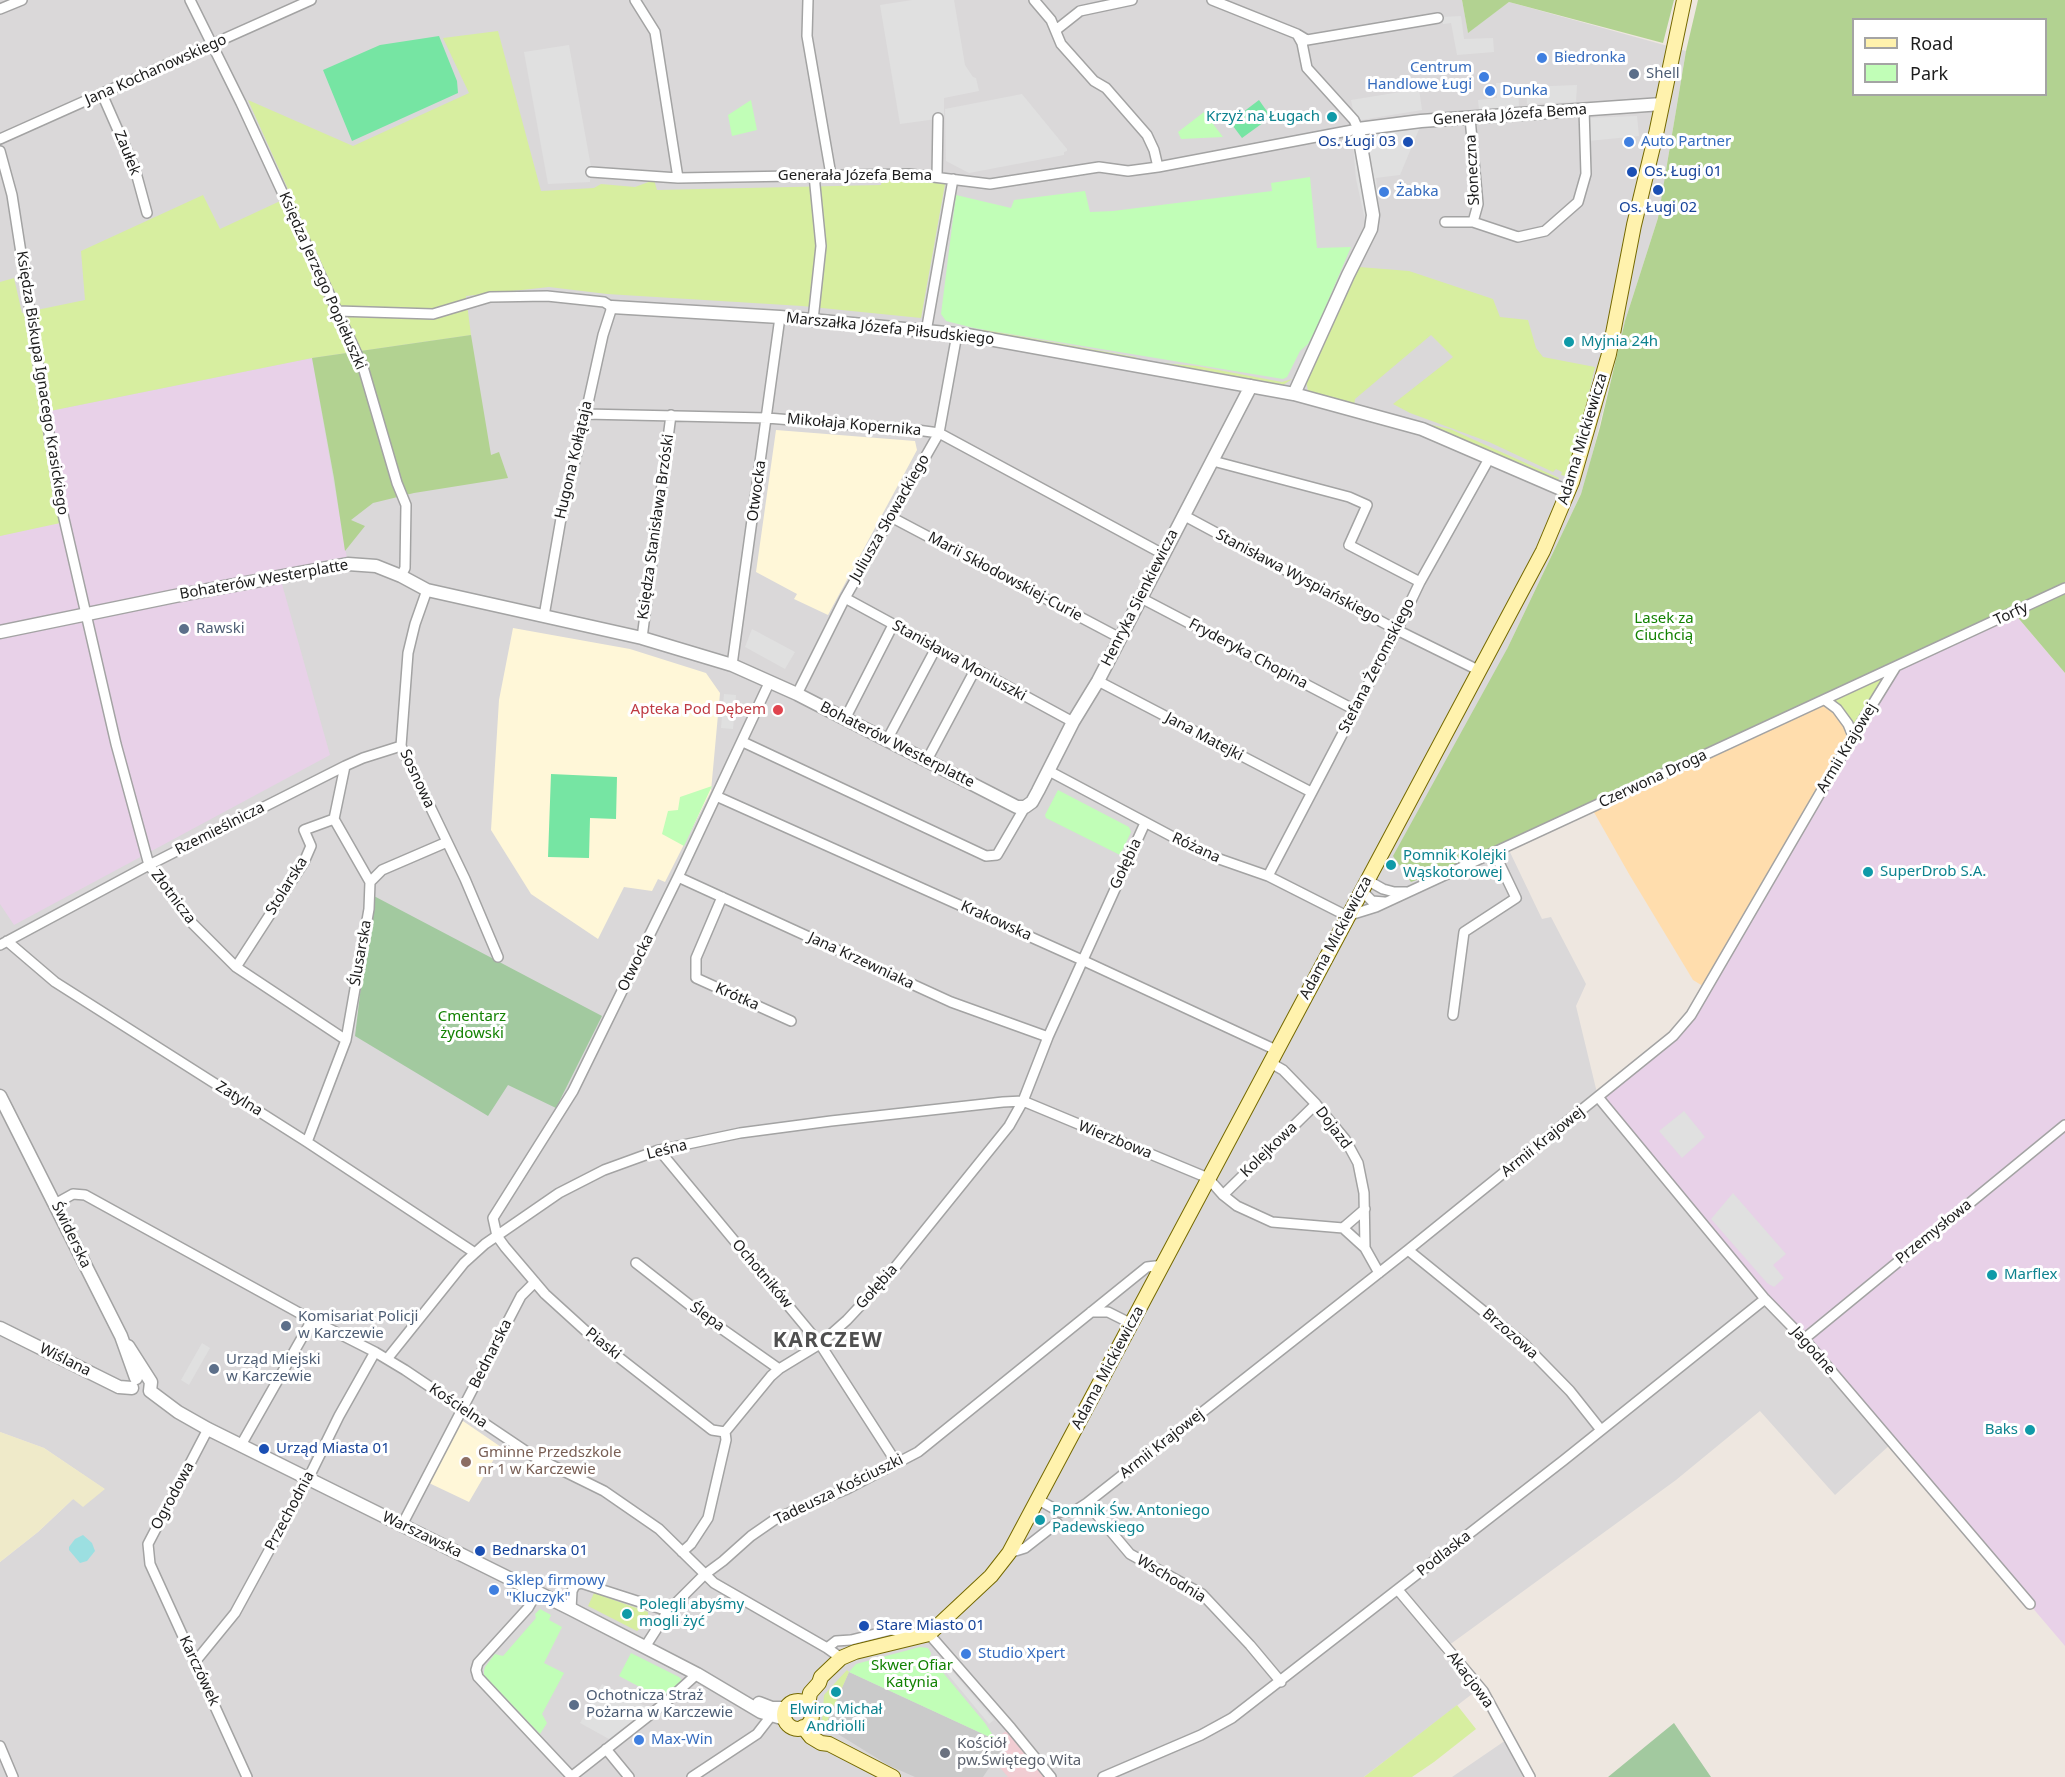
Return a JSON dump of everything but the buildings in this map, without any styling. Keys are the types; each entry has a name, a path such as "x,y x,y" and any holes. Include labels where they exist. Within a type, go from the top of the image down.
{"main road":[{"name":"Adama Mickiewicza","path":"803,1703 821,1677 841,1658 855,1652 926,1635 991,1576 1009,1553 1543,551 1568,492 1609,354 1634,225 1684,0"},
{"path":"792,1702 803,1703 811,1711 806,1724 793,1728 781,1714 792,1702"},
{"path":"806,1724 817,1741 829,1744 893,1777"}],"street":[{"path":"0,9 22,0"},
{"name":"Księdza Jerzego Popiełuszki","path":"190,0 363,368 406,506 405,568 401,576"},
{"name":"Jana Kochanowskiego","path":"0,138 311,0"},
{"path":"635,0 655,32 678,178"},
{"path":"808,0 807,36 831,175"},
{"path":"1034,0 1056,30 1061,44 1094,81 1106,88 1147,135 1158,167"},
{"path":"1056,30 1080,11 1132,0"},
{"path":"1212,0 1307,40 1438,18"},
{"path":"1294,394 1347,275 1371,229 1373,215 1358,129 1354,120 1307,68 1302,43 1297,34"},
{"name":"Zaułek","path":"102,94 135,169 147,213"},
{"name":"Generała Józefa Bema","path":"591,172 678,178 909,174 990,184 1099,167 1128,171 1158,167 1358,129 1410,122 1662,104"},
{"name":"Słoneczna","path":"1445,222 1473,222 1518,237 1545,231 1578,202 1586,174 1584,109"},
{"path":"937,177 938,118"},
{"name":"Słoneczna","path":"1470,118 1478,204 1473,222"},
{"name":"Księdza Biskupa Ignacego Krasickiego","path":"0,151 12,195 59,497 87,614"},
{"path":"813,320 821,246 814,175"},
{"path":"926,332 953,179"},
{"name":"Marszałka Józefa Piłsudskiego","path":"338,311 433,314 490,297 536,296 604,302 612,306 780,317 957,334 1294,394 1422,429 1568,492"},
{"name":"Hugona Kołłątaja","path":"544,616 563,507 603,335 612,306"},
{"name":"Otwocka","path":"732,665 780,317"},
{"name":"Juliusza Słowackiego","path":"797,694 845,598 939,433 957,334"},
{"name":"Henryka Sienkiewicza","path":"1025,807 1032,802 1073,722 1098,681 1251,386"},
{"name":"Mikołaja Kopernika","path":"585,414 767,418 939,433 1164,554"},
{"name":"Księdza Stanisława Brzóski","path":"642,638 671,416"},
{"name":"Stefana Żeromskiego","path":"1268,876 1420,582 1490,457"},
{"path":"1213,461 1349,497 1367,505 1349,545 1420,582"},
{"name":"Stanisława Wyspiańskiego","path":"1183,515 1396,630 1478,670"},
{"name":"Marii Skłodowskiej-Curie","path":"891,517 1120,638"},
{"name":"Bohaterów Westerplatte","path":"0,632 348,564 376,566 427,590 642,638 732,665 797,694 1017,807 1025,807"},
{"name":"Torfy","path":"1958,639 2065,588"},
{"name":"Sosnowa","path":"427,590 408,653 401,746 465,879 498,957"},
{"name":"Stanisława Moniuszki","path":"845,598 1073,722"},
{"name":"Fryderyka Chopina","path":"1141,598 1355,710"},
{"name":"Złotnicza","path":"87,614 116,744 149,865 193,924 236,967 346,1040"},
{"path":"845,719 893,625"},
{"name":"Czerwona Droga","path":"1347,916 1386,903 1958,639"},
{"path":"887,740 936,648"},
{"name":"Armii Krajowej","path":"1037,1499 1060,1512 1073,1512 1087,1503 1408,1250 1673,1036 1691,1015 1895,668"},
{"path":"927,760 975,670"},
{"name":"Otwocka","path":"497,1236 493,1225 495,1212 573,1091 678,877 770,681"},
{"name":"Jana Matejki","path":"1098,681 1311,792"},
{"path":"1825,700 1848,724 1853,736"},
{"path":"743,741 986,856 998,855 1025,807"},
{"name":"Rzemieślnicza","path":"3,943 149,865 345,766 401,746"},
{"path":"345,766 334,819 370,882 382,870 447,842"},
{"name":"Różana","path":"1049,771 1205,854 1268,876 1347,916"},
{"name":"Krakowska","path":"716,796 1082,960 1276,1050"},
{"name":"Stolarska","path":"236,967 304,862 311,846 304,830 334,819"},
{"name":"Gołębia","path":"724,1432 779,1369 820,1344 847,1320 888,1276 1009,1126 1023,1101 1048,1036 1145,823"},
{"path":"1453,1015 1464,932 1516,898 1494,852"},
{"name":"Jana Krzewniaka","path":"678,877 951,1002 1048,1036"},
{"name":"Ślusarska","path":"307,1142 346,1040 369,909 370,882"},
{"path":"1364,885 1394,892 1408,892"},
{"path":"1364,885 1372,901 1386,903"},
{"name":"Krótka","path":"722,897 696,958 696,978 791,1022"},
{"name":"Zatylna","path":"3,943 55,982 307,1142 475,1253"},
{"name":"Dojazd","path":"1269,1062 1283,1070 1316,1104 1345,1139 1358,1162 1364,1193 1365,1248"},
{"name":"Jagodne","path":"1598,1097 1765,1299 1804,1340 2030,1604"},
{"name":"Świderska","path":"1,1101 56,1204 121,1336 138,1381"},
{"name":"Leśna","path":"387,1359 444,1285 475,1253 574,1184 631,1159 659,1150 740,1133 1023,1101"},
{"name":"Wierzbowa","path":"1023,1101 1208,1178"},
{"name":"Kolejkowa","path":"1222,1196 1316,1104"},
{"name":"Przemysłowa","path":"1804,1340 2065,1125"},
{"name":"Ochotników","path":"659,1150 820,1344 896,1462"},
{"path":"1208,1178 1222,1196 1237,1206 1272,1222 1343,1228 1365,1209"},
{"name":"Kościelna","path":"56,1204 72,1194 85,1195 312,1320 375,1352 533,1456 604,1491 659,1529 714,1583 841,1658"},
{"name":"Dojazd","path":"1343,1228 1365,1248 1379,1273"},
{"name":"Piaski","path":"497,1236 545,1294 589,1334 712,1430 724,1432"},
{"name":"Brzozowa","path":"1408,1250 1524,1344 1570,1391 1601,1430"},
{"name":"Ślepa","path":"636,1263 705,1317 779,1369"},
{"name":"Tadeusza Kościuszki","path":"645,1647 668,1611 750,1536 777,1518 847,1489 918,1452 1147,1267 1164,1265"},
{"name":"Bednarska","path":"402,1525 521,1296 535,1282"},
{"name":"Podlaska","path":"1103,1777 1211,1730 1232,1718 1281,1682 1365,1613 1398,1590 1765,1299"},
{"path":"1091,1311 1108,1312 1131,1324"},
{"path":"240,1445 312,1320"},
{"name":"Wiślana","path":"0,1328 119,1387 138,1381 140,1395 150,1391"},
{"name":"Przechodnia","path":"195,1662 235,1612 375,1352"},
{"path":"138,1381 152,1385 150,1391"},
{"name":"Warszawska","path":"150,1391 178,1412 208,1429 571,1609 733,1694 742,1694 781,1714"},
{"name":"Ogrodowa","path":"150,1564 148,1544 208,1429"},
{"path":"682,1552 691,1544 708,1518 726,1440 724,1432"},
{"name":"Wschodnia","path":"1087,1503 1130,1554 1202,1594 1281,1682"},
{"path":"1009,1553 1025,1548 1057,1523"},
{"name":"Karczówek","path":"150,1564 247,1777"},
{"path":"571,1609 572,1591 575,1585 581,1583 668,1611"},
{"name":"Akacjowa","path":"1398,1590 1483,1691 1530,1777"},
{"path":"537,1592 528,1608 478,1663 476,1670 478,1677 571,1776 665,1703 697,1674"},
{"path":"827,1648 836,1641 851,1640 891,1629 926,1635 1011,1728 1051,1777"},
{"path":"692,1777 757,1734 781,1714"},
{"path":"0,1746 13,1777"},
{"path":"606,1749 629,1777"}],"shaded area":[{"path":"0,0 1462,0 1468,32 1509,2 1686,51 1658,218 1625,321 1581,494 1507,649 1507,846 1542,919 1551,917 1586,984 1576,1006 1598,1097 1892,1443 1835,1495 1760,1411 1676,1480 1441,1651 1476,1691 1364,1777 0,1777 0,1562 38,1532 73,1499 104,1489 44,1448 0,1432"},
{"path":"912,0 954,0 965,65 976,78 979,91 944,98 944,118 900,124 880,5"},
{"path":"1461,16 1464,39 1493,38 1494,52 1457,55 1451,23 1443,24 1442,17"},
{"path":"569,45 591,167 590,182 548,184 524,52"},
{"path":"1496,83 1502,83 1503,87 1518,87 1519,106 1479,110 1478,100 1497,98"},
{"path":"1577,85 1576,102 1527,104 1526,87"},
{"path":"1419,89 1422,110 1361,120 1353,110 1351,100"},
{"path":"1022,94 1067,149 1064,155 969,173 946,161 945,109"},
{"path":"1637,116 1639,136 1588,141 1587,118"},
{"path":"1420,127 1400,175 1376,178 1380,219 1365,220 1356,179 1352,134"},
{"path":"312,358 348,564 280,577 330,755 14,925 0,904 0,536 64,521 45,412"},
{"path":"776,430 915,441 917,450 828,615 794,599 797,594 756,572"},
{"path":"2014,613 2065,673 2065,1646 1598,1097 1691,1015 1895,668"},
{"path":"513,628 630,649 706,673 720,693 711,791 665,882 658,879 652,891 624,887 598,939 531,894 491,830 499,700"},
{"path":"752,629 795,652 785,669 745,647"},
{"path":"724,694 736,695 733,729 721,728"},
{"path":"1684,1111 1705,1137 1682,1158 1659,1131"},
{"path":"1733,1193 1786,1254 1773,1265 1784,1278 1774,1287 1767,1283 1711,1219"},
{"path":"202,1343 210,1348 189,1385 181,1380"},
{"name":"Gminne Przedszkole nr 1 w Karczewie","path":"463,1421 501,1447 469,1502 429,1483 458,1423"},
{"path":"0,1432 44,1448 105,1489 83,1507 73,1499 38,1532 0,1562"},
{"path":"939,1656 994,1720 989,1724 935,1659"},
{"path":"849,1672 996,1740 1001,1750 983,1777 915,1777 888,1765 825,1726"},
{"path":"602,1684 649,1708 609,1739 580,1723"},
{"path":"1011,1728 1046,1777 1008,1777 996,1763 1005,1751 997,1737"},
{"path":"1509,1738 1528,1772 1522,1777 1452,1777"}],"green space":[{"path":"1462,0 1674,0 1663,43 1509,2 1468,33"},
{"name":"Lasek za Ciuchcią","path":"1698,0 2065,0 2065,673 2014,613 1494,852 1411,882 1393,856 1507,649 1581,494 1600,427 1625,321 1658,218 1686,51"},
{"path":"498,31 541,191 594,188 601,184 635,187 654,180 657,190 881,185 882,178 912,178 945,184 921,318 802,306 607,294 549,287 466,296 471,335 312,358 45,412 65,522 0,536 0,282 14,278 22,313 85,300 81,251 203,195 220,229 291,196 248,100 353,146 469,93 443,38"},
{"path":"439,36 457,81 458,93 352,141 323,70 380,45"},
{"path":"751,100 757,130 732,136 728,115"},
{"path":"1259,100 1271,117 1242,138 1230,122"},
{"path":"1204,112 1223,137 1181,139 1178,132"},
{"path":"1310,177 1317,248 1351,247 1316,329 1308,344 1300,351 1287,377 1283,379 974,328 946,321 941,314 956,195 1011,208 1014,200 1085,191 1090,212 1113,211 1272,191 1271,183"},
{"path":"1359,267 1409,271 1493,299 1500,317 1528,320 1536,348 1543,357 1595,367 1580,431 1568,473 1565,476 1556,469 1553,472 1489,442 1410,413 1393,404 1453,357 1431,335 1355,399 1354,406 1308,391 1306,380"},
{"path":"971,330 985,330 1135,357 1149,362 1197,366 1282,382 1292,379 1283,385 1260,381 1259,383 1195,369 1191,371 1144,363 1141,360 1102,352 1098,355 1086,350 1042,341 1038,344 1027,339 989,332 985,335"},
{"path":"471,335 491,455 499,452 508,478 414,493 373,503 351,520 365,526 345,551 312,358"},
{"path":"1406,419 1450,429 1559,478 1557,483"},
{"path":"1895,668 1853,736 1825,700"},
{"path":"551,774 617,777 616,819 590,818 589,858 548,857"},
{"path":"712,786 684,846 662,834 668,811 678,810 680,797"},
{"path":"1058,790 1129,827 1131,832 1120,855 1046,818 1045,815"},
{"name":"Cmentarz żydowski","path":"372,895 602,1016 556,1108 508,1085 488,1116 355,1036"},
{"path":"594,1593 648,1612 648,1622 637,1631 588,1606"},
{"path":"540,1609 551,1615 549,1620 562,1627 544,1663 564,1673 542,1714 547,1723 540,1734 484,1675 484,1671 495,1654 503,1656 536,1618 535,1614"},
{"name":"Skwer Ofiar Katynia","path":"920,1647 928,1648 931,1653 930,1657 985,1723 996,1740 849,1672 856,1664"},
{"path":"631,1653 679,1677 681,1683 661,1698 654,1698 655,1695 619,1676"},
{"path":"847,1670 849,1672 825,1726 822,1722 824,1695"},
{"path":"1457,1705 1476,1729 1434,1762 1412,1777 1364,1777"},
{"path":"1674,1723 1711,1777 1608,1777"}],"sand":[{"path":"1825,700 1853,736 1706,988 1693,980 1591,807"}],"water":[{"path":"83,1535 92,1543 95,1551 87,1561 80,1563 69,1547 75,1539"}],"place":[{"name":"Biedronka","path":"1542,58"},
{"name":"Shell","path":"1634,74"},
{"name":"Centrum Handlowe Ługi","path":"1484,77"},
{"name":"Dunka","path":"1490,91"},
{"name":"Krzyż na Ługach","path":"1332,117"},
{"name":"Os. Ługi 03","path":"1408,142"},
{"name":"Auto Partner","path":"1629,142"},
{"name":"Os. Ługi 01","path":"1632,172"},
{"name":"Os. Ługi 02","path":"1658,190"},
{"name":"Żabka","path":"1384,192"},
{"name":"Myjnia 24h","path":"1569,342"},
{"name":"Rawski","path":"184,629"},
{"name":"Apteka Pod Dębem","path":"778,710"},
{"name":"Pomnik Kolejki Wąskotorowej","path":"1391,865"},
{"name":"SuperDrob S.A.","path":"1868,872"},
{"name":"Marflex","path":"1992,1275"},
{"name":"Komisariat Policji w Karczewie","path":"286,1326"},
{"name":"Urząd Miejski w Karczewie","path":"214,1369"},
{"name":"Baks","path":"2030,1430"},
{"name":"Urząd Miasta 01","path":"264,1449"},
{"name":"Gminne Przedszkole nr 1 w Karczewie","path":"466,1462"},
{"name":"Pomnik Św. Antoniego Padewskiego","path":"1040,1520"},
{"name":"Bednarska 01","path":"480,1551"},
{"name":"Sklep firmowy \"Kluczyk\"","path":"494,1590"},
{"name":"Polegli abyśmy mogli żyć","path":"627,1614"},
{"name":"Stare Miasto 01","path":"864,1626"},
{"name":"Studio Xpert","path":"966,1654"},
{"name":"Elwiro Michał Andriolli","path":"836,1692"},
{"name":"Ochotnicza Straż Pożarna w Karczewie","path":"574,1705"},
{"name":"Max-Win","path":"639,1740"},
{"name":"Kościół pw.Świętego Wita","path":"945,1753"}],"district":[{"name":"KARCZEW","path":"828,1341"}]}
